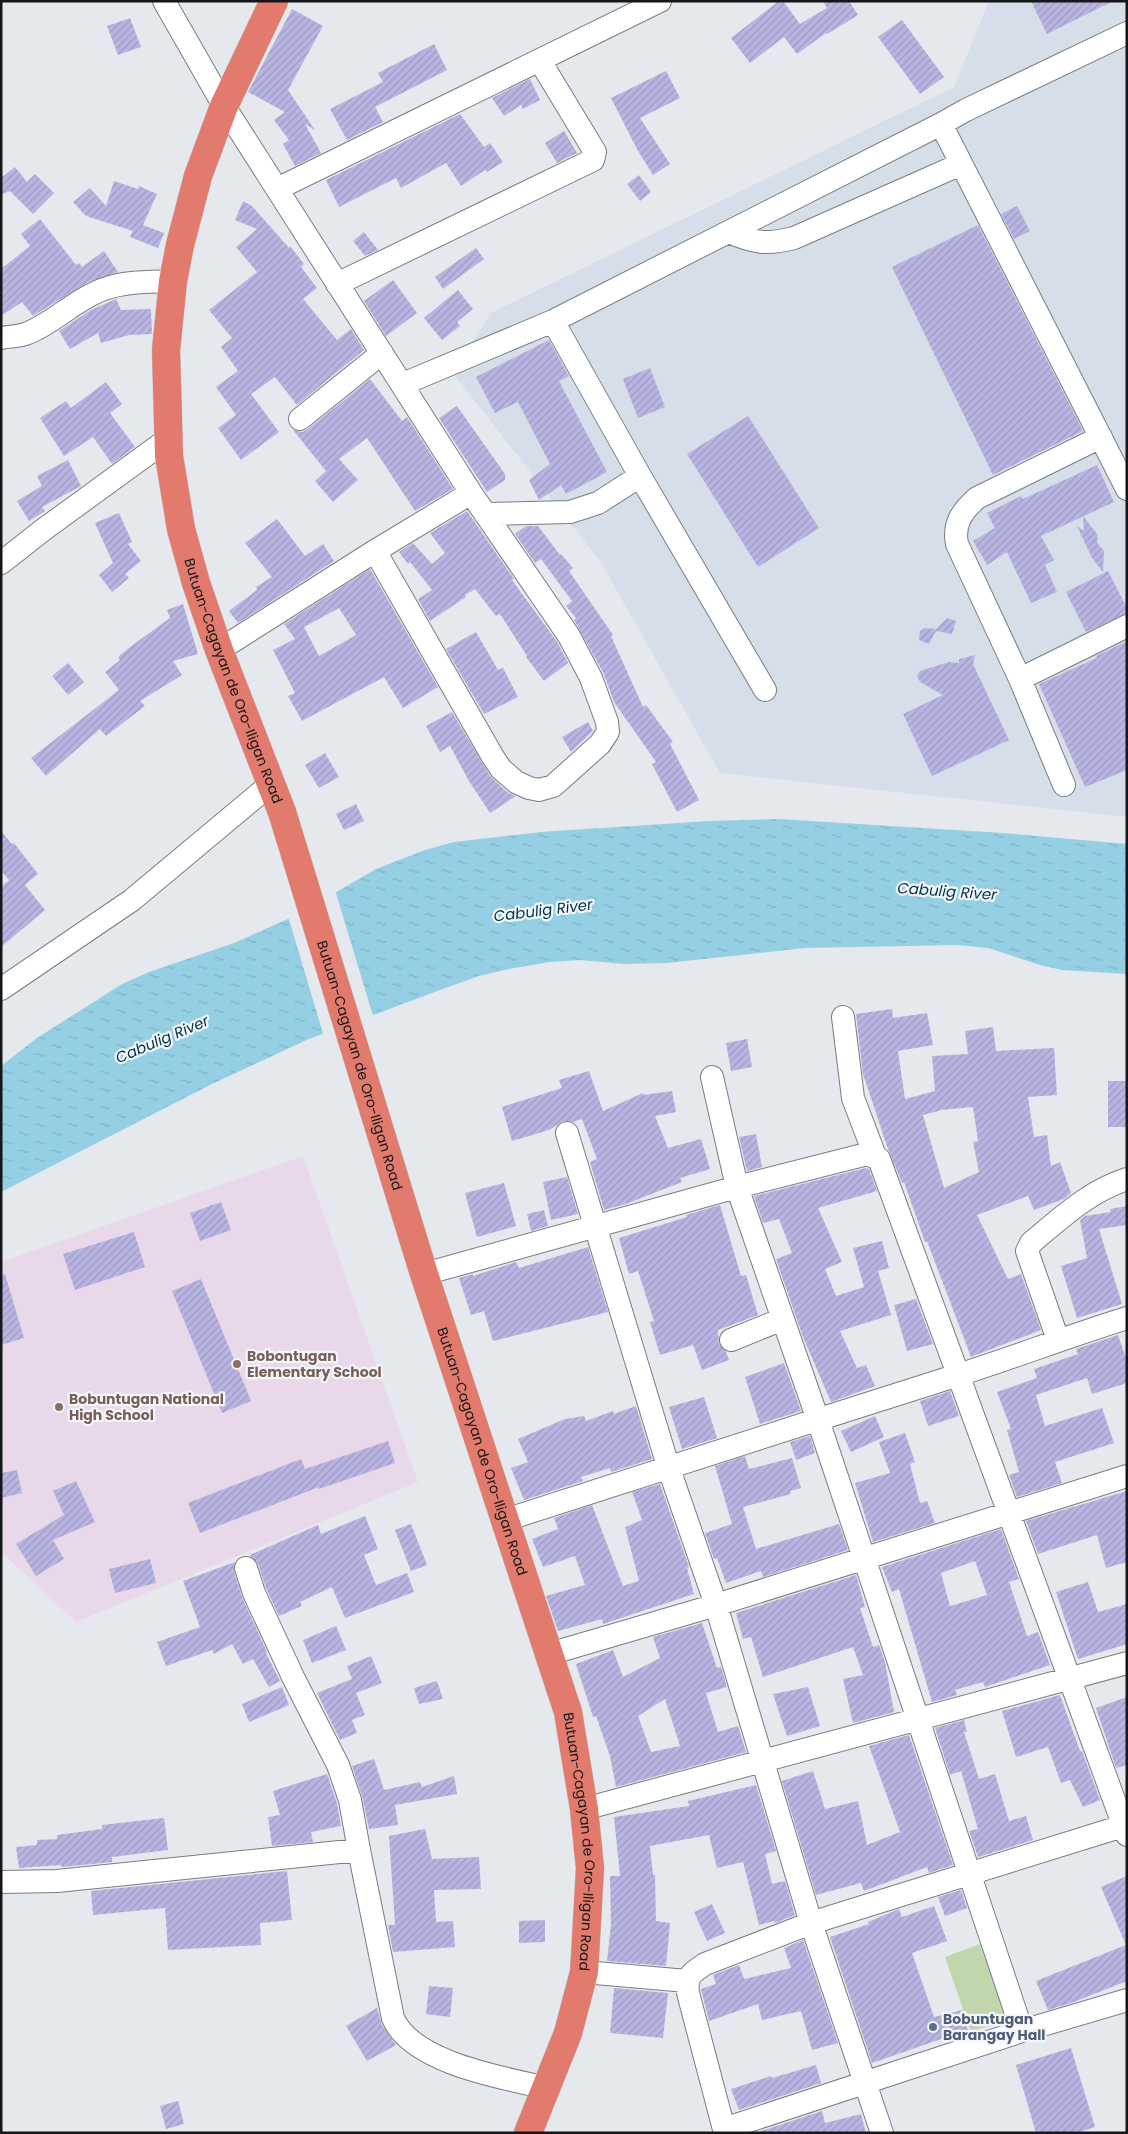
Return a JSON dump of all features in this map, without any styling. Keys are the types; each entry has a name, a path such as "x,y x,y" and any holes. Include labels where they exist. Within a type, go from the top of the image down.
{"highway":[{"name":"Butuan-Cagayan de Oro-Iligan Road","path":"274,1 224,106 198,176 173,281 166,350 169,456 181,529 196,583 219,650 282,812 424,1274 568,1712 584,1809 590,1868 584,1972 568,2033 528,2133"}],"street":[{"path":"164,1 224,106 471,494 569,636 591,678 607,722 608,732 600,744 553,786 539,790 516,782 501,769 375,551"},
{"path":"277,189 660,1"},
{"path":"402,384 553,321 966,110 1127,34"},
{"path":"338,284 593,160 595,152 540,60"},
{"path":"941,124 1127,489"},
{"path":"729,232 750,242 773,243 794,238 961,164"},
{"path":"1,338 20,336 36,330 74,304 104,289 123,284 173,281"},
{"path":"553,321 640,476 765,690"},
{"path":"300,419 382,354"},
{"path":"1064,786 1020,679 957,544 955,534 957,522 967,507 978,498 1101,437"},
{"path":"1,563 168,439"},
{"path":"485,514 570,512 598,503 640,476"},
{"path":"219,650 375,551 471,494"},
{"path":"1020,679 1127,626"},
{"path":"1,990 132,900 272,783"},
{"path":"843,1017 853,1098 875,1156 881,1163 1125,1831 969,1873 811,1923 706,1964 693,1972 687,1981 688,1993 724,2131 865,2083 1127,2000"},
{"path":"712,1077 737,1187 818,1420 1022,2032"},
{"path":"567,1133 668,1466 716,1605 811,1923 882,2133"},
{"path":"424,1274 737,1187 867,1154 875,1156"},
{"path":"1058,1340 1027,1251 1031,1243 1084,1199 1111,1184 1127,1179"},
{"path":"731,1340 783,1318"},
{"path":"505,1520 668,1466 958,1375 1127,1318"},
{"path":"549,1654 716,1605 1127,1476"},
{"path":"246,1568 254,1593 293,1677 338,1765 350,1800 393,2018 396,2025 412,2043 464,2067 547,2088"},
{"path":"584,1809 1127,1663"},
{"path":"1,1882 57,1880 359,1850"},
{"path":"584,1972 687,1981"}],"shaded area":[{"path":"989,1 1127,1 1127,817 720,773 600,561 453,373 491,313 954,87"},
{"name":"Bobontugan Elementary School","path":"303,1156 418,1482 76,1622 1,1552 1,1262"}],"green space":[{"path":"980,1944 1007,2019 971,2032 945,1957"}],"water":[{"name":"Cabulig River","path":"779,819 1003,833 1127,844 1127,974 1062,970 988,948 958,945 805,948 667,963 625,964 579,960 550,962 509,969 479,976 309,1039 212,1084 1,1192 1,1066 37,1038 122,984 149,972 234,943 297,915 376,869 425,850 454,842 541,832 709,821"}],"pier":[{"path":"335,890 374,1019 324,1037 288,916"}],"building":[{"path":"779,1 783,1 800,24 827,8 823,1 849,1 858,15 826,33 797,54 784,37 750,63 731,38"},
{"path":"1031,1 1113,1 1047,34"},
{"path":"292,9 323,26 288,90 315,130 305,124 321,153 295,166 283,144 289,140 274,120 285,112 248,92"},
{"path":"130,18 141,47 118,55 107,26"},
{"path":"902,20 944,77 920,94 878,37"},
{"path":"434,44 447,70 375,107 383,122 347,140 330,109 383,82 378,73"},
{"path":"666,71 680,98 640,118 670,164 653,175 638,151 611,98"},
{"path":"530,79 540,100 523,109 521,105 504,116 492,98"},
{"path":"460,114 484,147 490,143 503,162 487,172 485,170 461,186 446,163 401,188 396,178 339,207 326,180"},
{"path":"564,131 577,153 557,163 545,143"},
{"path":"15,167 27,182 35,174 54,193 33,214 10,191 1,195 1,178"},
{"path":"639,175 651,192 640,201 627,184"},
{"path":"114,181 138,189 139,186 157,194 143,225 164,233 158,248 130,237 133,231 86,216 73,202 90,188 106,206"},
{"path":"243,201 252,206 289,248 290,246 304,264 301,267 317,288 303,299 337,340 351,329 364,350 297,405 275,377 251,394 279,432 241,460 218,428 236,415 216,387 238,371 221,347 232,338 209,310 257,272 236,247 257,229 235,220"},
{"path":"1017,206 1030,231 1014,239 1001,214"},
{"path":"40,219 76,265 79,263 82,267 104,251 118,272 88,282 33,316 22,302 1,316 1,269 30,246 21,234"},
{"path":"978,225 1083,431 993,475 892,267"},
{"path":"364,232 378,250 365,256 353,241"},
{"path":"476,248 484,259 443,289 435,277"},
{"path":"393,280 417,313 386,336 364,301"},
{"path":"458,290 473,309 457,322 460,326 442,340 424,318"},
{"path":"116,299 121,310 151,309 152,334 129,335 101,343 98,333 70,349 59,331 91,310"},
{"path":"549,340 569,376 559,381 607,472 566,494 561,485 539,500 529,480 550,464 518,402 495,413 476,377"},
{"path":"650,368 665,407 638,418 623,379"},
{"path":"370,379 402,421 407,417 453,489 415,511 367,438 339,459 358,480 333,502 315,481 326,471 293,430 302,432 308,429"},
{"path":"106,382 122,404 110,413 135,447 112,464 93,437 64,456 40,418 66,401 71,408"},
{"path":"457,406 505,474 505,480 487,492 439,418"},
{"path":"748,416 819,528 758,567 687,454"},
{"path":"68,460 81,486 42,507 45,511 29,521 17,501 42,486 37,476"},
{"path":"1097,465 1114,502 1041,536 1054,560 1045,565 1057,592 1031,603 1007,552 987,565 973,541 995,528 987,513 1021,496 1023,499"},
{"path":"467,511 514,579 512,580 558,643 568,663 544,681 526,657 500,614 496,616 475,589 430,621 418,599 432,590 410,562 408,564 399,552 413,543 432,564 445,553 430,533"},
{"path":"119,513 132,542 128,544 141,561 125,574 129,578 112,592 99,575 113,563 95,523"},
{"path":"1083,516 1097,534 1098,544 1104,551 1103,572 1092,558 1077,526 1084,531"},
{"path":"277,519 305,556 323,544 334,561 238,623 229,611 257,590 256,587 272,577 245,543"},
{"path":"526,526 538,526 560,555 573,568 569,571 613,635 611,636 643,707 646,705 673,742 670,744 699,800 677,812 652,764 656,762 614,702 603,672 574,620 576,618 566,606 572,601 541,559 535,563 515,534"},
{"path":"370,569 438,687 403,708 384,677 302,721 288,696 295,693 273,650 295,639 284,624","holes":["339,608 356,635 319,656 304,627"]},
{"path":"1108,571 1127,608 1127,613 1086,632 1066,592"},
{"path":"183,604 198,654 173,661 182,675 140,701 145,706 106,736 100,729 46,776 31,758 119,690 105,672 120,660 118,657 130,647 170,618 167,610"},
{"path":"947,618 956,621 952,634 936,631 929,644 919,640 920,631 925,628 936,629"},
{"path":"476,632 498,670 503,668 518,697 484,714 446,649"},
{"path":"1127,641 1127,770 1085,787 1039,684 1097,658 1096,656"},
{"path":"975,655 973,664 1009,740 932,776 903,714 943,695 920,682 917,676 920,671 949,662 959,663 959,659"},
{"path":"68,663 84,682 68,695 52,676"},
{"path":"452,712 490,776 507,792 516,796 490,813 469,781 450,746 440,752 426,726"},
{"path":"588,722 593,731 571,752 562,737"},
{"path":"325,753 339,777 319,788 305,765"},
{"path":"356,804 364,821 344,830 336,814"},
{"path":"1,831 12,844 14,843 38,874 25,885 45,910 1,947 1,887 9,880 1,871"},
{"path":"892,1009 893,1018 927,1013 933,1045 898,1051 905,1099 935,1091 932,1056 968,1054 965,1031 993,1027 996,1051 1054,1048 1057,1095 1028,1097 1034,1137 1047,1135 1051,1166 1060,1162 1071,1193 1064,1199 1034,1210 1028,1196 977,1215 1008,1279 1021,1274 1041,1330 971,1357 927,1241 925,1242 904,1182 902,1183 888,1149 863,1074 856,1014","holes":["973,1107 978,1141 973,1142 979,1172 944,1188 923,1115 942,1110"]},
{"path":"747,1039 752,1067 731,1071 726,1043"},
{"path":"589,1071 603,1111 643,1093 643,1095 672,1091 676,1112 655,1116 668,1148 701,1139 710,1169 680,1178 682,1182 626,1204 604,1210 590,1162 597,1159 582,1119 573,1122 563,1121 549,1130 512,1141 502,1107 562,1088 559,1080"},
{"path":"1108,1081 1127,1081 1127,1127 1108,1127"},
{"path":"756,1134 762,1167 747,1171 739,1137"},
{"path":"866,1168 869,1169 877,1191 818,1208 842,1262 825,1269 836,1296 864,1287 853,1248 882,1241 889,1268 878,1271 891,1315 840,1331 857,1368 866,1365 875,1386 831,1402 803,1337 776,1259 792,1253 779,1219 763,1223 754,1196"},
{"path":"567,1177 578,1214 551,1220 543,1182"},
{"path":"504,1183 516,1226 477,1237 465,1193"},
{"path":"221,1202 231,1230 200,1241 190,1213"},
{"path":"720,1205 741,1276 746,1275 758,1315 718,1330 719,1344 726,1352 729,1360 702,1370 693,1345 660,1355 650,1322 654,1321 638,1271 629,1274 619,1238"},
{"path":"1127,1206 1127,1225 1099,1229 1122,1304 1077,1318 1061,1266 1087,1258 1080,1220 1085,1216 1111,1212 1110,1209"},
{"path":"544,1210 548,1226 531,1231 527,1214"},
{"path":"134,1232 145,1267 75,1290 63,1254"},
{"path":"588,1247 608,1312 493,1341 484,1311 471,1315 459,1278 473,1274 473,1276 516,1262 519,1268"},
{"path":"5,1274 24,1338 1,1345 1,1275"},
{"path":"201,1279 251,1401 222,1413 172,1291"},
{"path":"916,1299 933,1344 907,1351 894,1305"},
{"path":"1118,1335 1127,1361 1127,1383 1092,1394 1087,1378 1036,1395 1045,1426 1102,1408 1114,1443 1055,1462 1062,1483 1017,1497 1009,1475 1019,1472 1007,1430 1011,1429 997,1392 1037,1378 1034,1369 1078,1354 1076,1349"},
{"path":"784,1363 801,1411 760,1424 745,1377"},
{"path":"950,1391 959,1416 928,1426 920,1401"},
{"path":"704,1397 717,1438 682,1449 669,1407"},
{"path":"636,1406 652,1459 611,1472 610,1468 581,1477 583,1481 524,1500 511,1468 528,1462 518,1439 565,1419 584,1416 586,1421 613,1411 614,1414"},
{"path":"875,1416 884,1437 851,1452 841,1431"},
{"path":"905,1433 915,1462 910,1464 920,1503 927,1501 935,1523 873,1542 855,1483 890,1473 879,1442"},
{"path":"810,1436 815,1453 796,1460 790,1442"},
{"path":"388,1441 395,1463 319,1489 319,1487 200,1533 188,1503 301,1459 305,1469"},
{"path":"745,1456 749,1469 792,1458 801,1488 790,1491 791,1494 743,1507 756,1549 839,1524 848,1550 763,1577 761,1571 726,1583 717,1558 714,1559 705,1533 732,1524 715,1466"},
{"path":"17,1470 22,1493 1,1498 1,1473"},
{"path":"76,1481 95,1522 53,1540 64,1559 36,1576 16,1544 64,1515 53,1491"},
{"path":"660,1484 689,1567 687,1568 694,1594 603,1624 602,1619 558,1631 546,1596 585,1585 575,1556 543,1567 532,1539 558,1529 554,1518 592,1505 623,1586 639,1581 625,1527 642,1520 632,1492"},
{"path":"1127,1491 1127,1562 1106,1568 1097,1535 1038,1554 1026,1521"},
{"path":"365,1516 378,1549 364,1555 376,1585 407,1573 414,1592 345,1618 332,1587 300,1602 302,1606 279,1616 266,1588 258,1564 250,1555 318,1525 321,1534"},
{"path":"411,1524 427,1565 411,1571 395,1530"},
{"path":"1001,1529 1019,1579 1009,1582 1027,1636 1038,1632 1050,1665 985,1687 983,1682 955,1690 957,1695 932,1702 899,1589 892,1592 882,1567","holes":["975,1561 987,1595 950,1606 941,1573"]},
{"path":"150,1559 156,1583 115,1593 109,1569"},
{"path":"235,1562 234,1572 242,1597 280,1681 269,1687 253,1659 243,1664 232,1644 214,1654 212,1650 166,1666 157,1642 200,1627 183,1581"},
{"path":"856,1575 865,1607 860,1608 873,1647 879,1645 885,1662 894,1712 853,1723 843,1679 863,1675 853,1647 763,1677 751,1637 743,1639 736,1613"},
{"path":"1088,1582 1098,1612 1127,1604 1127,1644 1078,1659 1056,1592"},
{"path":"702,1623 717,1668 721,1667 727,1687 706,1693 718,1732 738,1726 746,1752 616,1787 610,1756 596,1716 593,1717 576,1664 613,1650 623,1677 660,1658 653,1637","holes":["665,1699 680,1746 651,1752 638,1716"]},
{"path":"336,1626 346,1650 312,1663 303,1640"},
{"path":"371,1656 382,1683 356,1693 365,1715 352,1720 357,1733 340,1740 317,1693 352,1679 347,1666"},
{"path":"437,1681 443,1699 419,1704 414,1688"},
{"path":"282,1687 289,1705 249,1722 242,1704"},
{"path":"808,1687 820,1726 787,1736 773,1694"},
{"path":"1060,1695 1100,1800 1083,1807 1070,1780 1061,1783 1048,1747 1016,1757 1002,1711"},
{"path":"1127,1697 1127,1765 1116,1768 1096,1708"},
{"path":"964,1720 967,1732 964,1732 979,1779 995,1774 1009,1821 1026,1816 1033,1840 978,1857 969,1831 978,1829 961,1771 950,1775 935,1728"},
{"path":"909,1735 953,1865 929,1873 927,1867 864,1891 861,1883 816,1895 782,1781 813,1771 825,1809 858,1801 867,1845 900,1832 869,1746"},
{"path":"374,1759 384,1790 420,1782 422,1787 454,1776 457,1794 395,1805 398,1825 369,1829 362,1796 352,1766"},
{"path":"327,1774 337,1803 341,1826 311,1832 313,1842 272,1846 268,1817 280,1815 273,1791"},
{"path":"756,1785 776,1851 765,1854 772,1884 785,1881 795,1915 775,1923 774,1921 759,1925 743,1862 717,1868 709,1835 650,1846 653,1875 655,1875 656,1921 670,1923 666,1966 607,1961 611,1924 610,1876 620,1876 614,1817 689,1806 688,1801"},
{"path":"164,1818 168,1850 112,1857 112,1862 62,1867 61,1865 19,1868 16,1847 37,1845 37,1840 57,1839 57,1835 102,1829 102,1825"},
{"path":"425,1829 432,1859 479,1857 481,1889 434,1890 436,1922 453,1921 455,1947 393,1952 388,1925 395,1925 389,1836"},
{"path":"287,1871 292,1920 260,1923 261,1945 168,1950 165,1908 93,1915 91,1891"},
{"path":"1127,1876 1127,1981 1048,2010 1036,1981 1126,1945 1101,1887"},
{"path":"961,1890 967,1908 945,1916 938,1897"},
{"path":"712,1904 725,1933 707,1941 694,1912"},
{"path":"934,1906 947,1941 912,1953 934,2017 962,2010 969,2034 948,2042 947,2037 872,2063 830,1937 869,1924 868,1922 899,1909 902,1917"},
{"path":"545,1920 545,1942 519,1943 519,1921"},
{"path":"803,1940 838,2043 812,2050 801,2011 762,2020 758,2004 709,2021 701,1989 716,1984 713,1975 739,1965 744,1979 791,1968 784,1948"},
{"path":"429,1986 453,1988 450,2017 426,2014"},
{"path":"614,1988 668,1993 663,2038 610,2033"},
{"path":"377,2008 382,2025 396,2045 367,2061 346,2026"},
{"path":"1071,2048 1095,2127 1076,2133 1036,2133 1016,2065"},
{"path":"816,2065 821,2083 739,2110 731,2089 771,2076 772,2078"},
{"path":"178,2101 184,2124 166,2129 160,2106"},
{"path":"822,2111 825,2123 861,2114 866,2133 755,2133"}],"place":[{"name":"Bobontugan Elementary School","path":"237,1364"},
{"name":"Bobuntugan National High School","path":"59,1407"},
{"name":"Bobuntugan Barangay Hall","path":"933,2027"}]}
